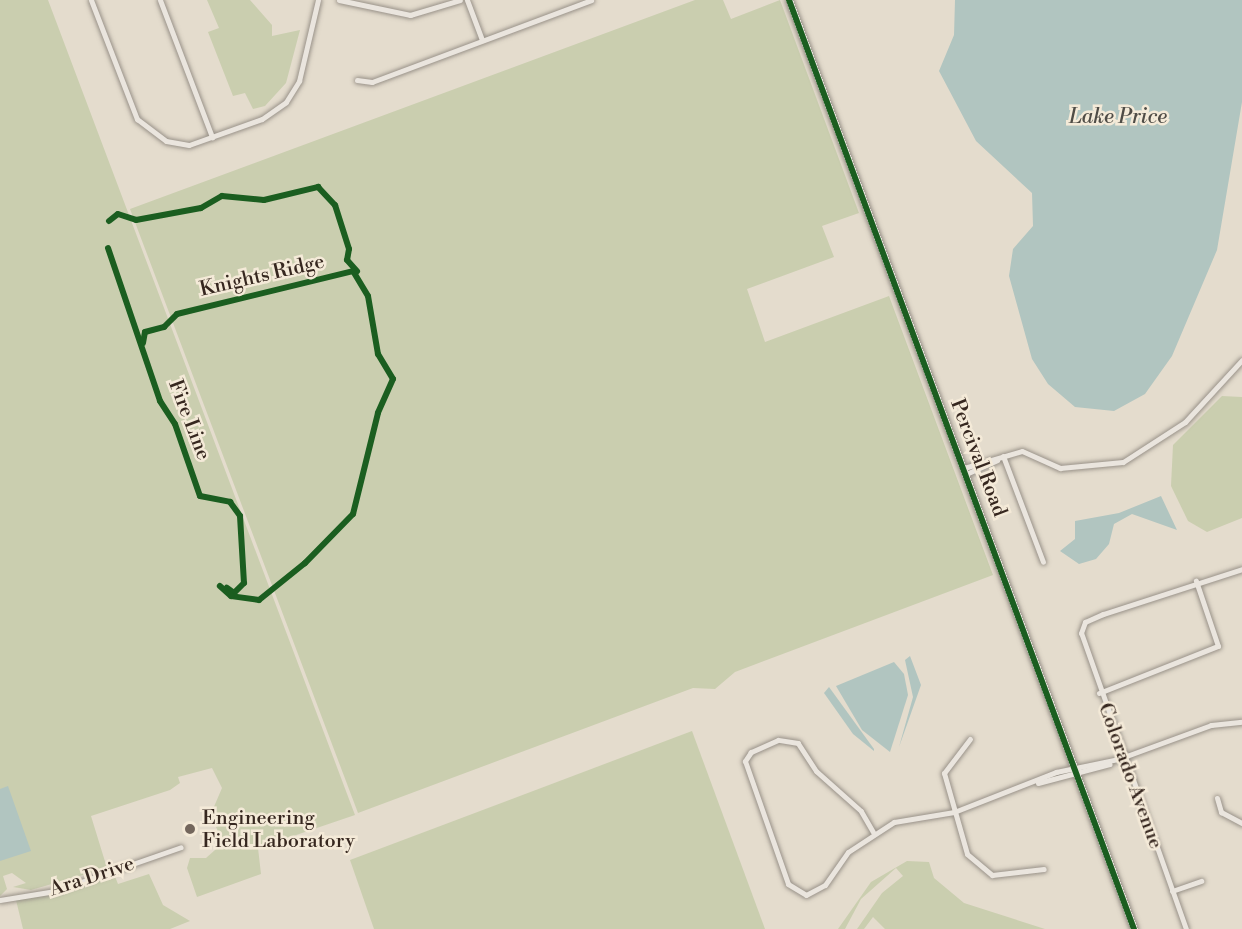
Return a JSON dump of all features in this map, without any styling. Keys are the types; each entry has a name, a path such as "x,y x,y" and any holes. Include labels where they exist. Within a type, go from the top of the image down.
{"street":[{"path":"91,0 131,108 145,128 178,144 212,137 262,119 286,102 299,81 318,0"},
{"path":"160,0 212,137"},
{"path":"339,0 410,15 460,0"},
{"path":"467,0 482,40"},
{"path":"357,80 372,82 591,0"},
{"name":"Percival Road","path":"789,0 1134,929"},
{"path":"965,471 1022,451 1060,468 1123,462 1185,422 1242,360"},
{"path":"1003,456 1043,562"},
{"path":"1099,693 1212,653 1218,646 1196,580 1242,569"},
{"name":"Colorado Avenue","path":"1186,929 1083,647 1085,622 1196,580"},
{"path":"873,832 848,797 816,771 798,743 778,740 751,752 747,772 788,884 806,895 825,885 848,852 873,832 894,822 954,812 1123,758 1211,725 1242,722"},
{"path":"970,739 944,772 966,854 980,870 992,875 1044,869"},
{"path":"1036,784 1076,772"},
{"path":"1216,798 1221,812 1242,823"},
{"name":"Ara Drive","path":"0,900 55,891 181,847"},
{"path":"1172,891 1201,881"}],"green space":[{"path":"0,0 48,0 355,815 258,848 261,874 197,897 187,868 190,858 206,858 224,842 210,816 222,788 212,768 178,777 180,783 170,790 91,816 107,868 31,890 13,887 26,883 12,873 3,876 7,889 0,896"},
{"path":"207,0 250,0 272,25 272,36 300,30 286,83 265,106 253,109 245,93 233,96 208,32 219,28"},
{"path":"695,0 723,0 731,19 780,0 859,213 822,226 834,257 747,289 765,342 889,296 993,575 735,672 715,689 693,688 358,813 130,209"},
{"path":"1222,396 1242,397 1242,518 1207,532 1188,521 1171,486 1173,445"},
{"path":"692,731 765,929 374,929 350,860"},
{"path":"907,861 929,862 934,878 964,903 1045,929 885,929 873,917 864,929 857,929 882,893 903,876 896,868 861,899 845,929 838,929 871,882"},
{"path":"114,874 118,884 149,874 163,905 190,921 170,929 23,929 16,900 70,890"}],"water":[{"name":"Lake Price","path":"955,0 1242,0 1242,102 1217,250 1172,356 1145,394 1114,411 1075,407 1048,384 1032,359 1009,276 1013,249 1033,226 1032,193 976,141 939,71 954,35"},
{"path":"1161,496 1177,530 1132,514 1114,524 1109,544 1096,559 1079,564 1060,551 1075,539 1075,521 1119,513"},
{"path":"910,656 921,685 899,747 913,697 905,660"},
{"path":"894,662 904,674 908,695 890,752 862,730 836,686"},
{"path":"829,687 874,751 853,734 824,693"},
{"path":"8,786 31,851 0,861 0,789"}],"cycle path":[{"path":"789,0 1134,929"},
{"path":"109,221 118,214 136,220 201,208 222,196 264,200 318,187 335,205 349,249 347,260 357,271"},
{"name":"Fire Line","path":"108,248 160,401 175,424 200,496 230,502 240,516 244,583 234,593 227,588"},
{"name":"Knights Ridge","path":"143,343 145,332 164,327 177,314 353,271 368,296 378,354 393,379 378,413 353,514 305,563 259,600 231,596 220,586"}],"place":[{"name":"Engineering Field Laboratory","path":"190,829"}]}
